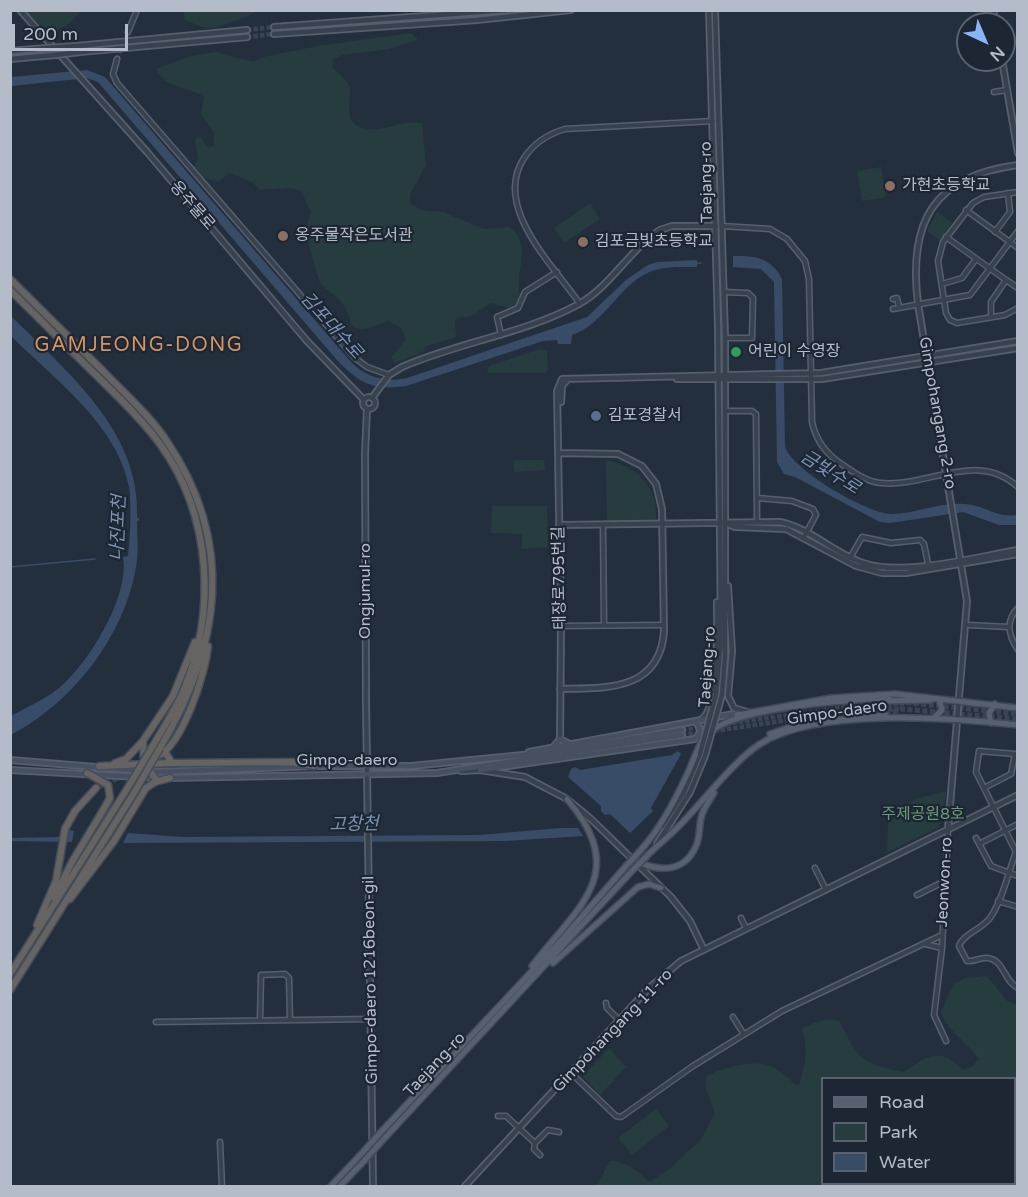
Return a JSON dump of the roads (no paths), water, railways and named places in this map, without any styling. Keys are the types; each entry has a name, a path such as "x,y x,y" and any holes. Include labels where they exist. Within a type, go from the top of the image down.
{"highway":[{"path":"10,279 136,405 165,439 178,460 196,499 208,537 213,583 209,633 189,694 163,750 159,757 150,758 142,751"},
{"path":"10,290 137,416 166,453 184,488 202,542 206,587 201,625 184,691 127,789 10,974"},
{"path":"99,766 126,759 142,741 178,686 201,625"},
{"path":"142,741 145,763 155,778"},
{"path":"163,750 171,765"},
{"path":"10,990 163,750"},
{"path":"99,766 145,763 171,765 292,762 314,766"},
{"path":"131,771 142,781 142,793"},
{"path":"39,928 72,862 110,798 108,785 87,773"},
{"path":"47,932 114,841 142,793 150,784 170,778"},
{"path":"22,955 52,894 65,829 75,812 96,788"}],"main road":[{"name":"Gimpo-daero","path":"503,757 571,743 849,696 896,694 939,699"},
{"path":"723,723 760,714 845,700 888,698"},
{"path":"935,717 942,710 939,699"},
{"path":"760,714 847,703 939,699 1017,708"},
{"path":"991,723 989,712 995,704"},
{"path":"649,841 680,791 709,731 747,712"},
{"path":"758,745 769,735 800,724 886,715"},
{"name":"Gimpo-daero","path":"655,847 674,831 758,745 783,733 820,725 935,717 1017,725"},
{"path":"480,770 695,739 701,732 697,723"},
{"name":"Gimpo-daero","path":"10,760 149,772 314,766 411,766 543,753 682,733 459,771 139,778 10,770"},
{"path":"551,748 560,739 571,743"},
{"path":"631,858 647,867 659,869 674,866 685,860 696,846 701,817 720,783"},
{"path":"519,984 573,917 595,879 597,865 594,839 583,818 567,799"},
{"name":"Taejang-ro","path":"331,1186 565,936 649,841"},
{"name":"Taejang-ro","path":"340,1186 655,847"},
{"path":"531,981 631,892 643,885 661,888"}],"street":[{"name":"옹주물로","path":"20,10 87,83 302,334 363,400 364,406 368,409"},
{"path":"128,32 137,10"},
{"path":"274,27 507,10"},
{"path":"274,34 477,21 571,10"},
{"path":"703,10 713,19"},
{"path":"709,10 713,19 719,226"},
{"path":"713,19 717,10"},
{"path":"10,51 247,30"},
{"path":"10,59 247,37"},
{"path":"117,59 113,74 117,83 322,322 362,364 389,375"},
{"path":"1004,72 1017,153"},
{"path":"994,92 1007,90"},
{"path":"580,303 523,221 516,205 517,174 533,147 548,136 570,128 716,121"},
{"name":"Gimpohangang 2-ro","path":"958,719 967,625 967,601 948,473 918,304 915,272 916,244 934,206 951,188 968,177 984,171 1017,165"},
{"path":"1017,192 978,199 966,210 946,237 939,254 948,318 954,322 1005,315 1017,308"},
{"path":"995,232 1010,212 1008,193"},
{"path":"966,210 1017,248"},
{"path":"363,400 372,398 389,375 415,362 501,335 580,303 660,230 676,226 771,229 787,239 802,255 809,279 813,428 822,446 836,461 859,475 881,483 973,469 990,471 1017,488"},
{"name":"Taejang-ro","path":"655,847 690,792 703,755 719,694 725,523 725,338 719,226"},
{"name":"Taejang-ro","path":"719,226 718,523 723,575"},
{"path":"893,309 970,295 1017,231"},
{"path":"946,237 1017,288"},
{"path":"942,284 960,279 976,259"},
{"path":"501,335 497,317 518,308 525,292 557,272"},
{"path":"991,317 991,302 1006,280"},
{"path":"724,292 748,293 753,298 752,338 725,338"},
{"path":"893,299 897,298 899,308"},
{"path":"812,376 1017,341"},
{"path":"719,376 812,376 929,363 1017,348"},
{"name":"태장로795번길","path":"560,739 559,453 563,383 567,380 719,376"},
{"path":"368,409 375,406 372,398"},
{"name":"Ongjumul-ro","path":"368,409 365,474 368,774"},
{"path":"725,411 752,411 756,414 757,522"},
{"path":"559,453 614,453 634,461 647,471 656,484 661,499 663,524 664,625 664,639 657,657 647,670 631,683 615,687 560,689"},
{"path":"757,498 792,501 813,509 816,515 805,535"},
{"path":"725,523 735,527 781,527 805,535"},
{"path":"560,525 786,523 870,570 895,573 1017,552"},
{"path":"603,525 604,626"},
{"path":"849,560 862,537 891,543 920,540 924,543 928,564"},
{"path":"849,560 890,568 962,561"},
{"path":"723,575 730,598 732,651 728,696 734,708 747,712"},
{"path":"697,723 708,713 714,680 723,575"},
{"path":"1017,608 1012,614 1009,627 1011,640 1017,650"},
{"path":"561,626 664,625"},
{"path":"967,625 1009,627"},
{"name":"Jeonwon-ro","path":"946,1041 934,1015 942,948 948,829 958,719"},
{"path":"984,788 1011,774 1016,754 984,750 977,754 976,772 984,788 994,806 1017,851 998,901 985,924 963,939 960,951 964,959 971,962 983,958 994,961 1011,984 1017,988"},
{"name":"Taejang-ro","path":"649,841 674,810 703,755"},
{"path":"459,771 480,770 525,777 567,799 631,858 684,913 704,950"},
{"name":"Gimpo-daero 1216beon-gil","path":"368,774 373,1186"},
{"name":"Gimpohangang 11-ro","path":"704,950 1017,795"},
{"path":"979,843 1017,824"},
{"path":"976,838 991,866 1017,876"},
{"path":"815,868 826,890"},
{"path":"917,895 946,881"},
{"name":"Gimpohangang 11-ro","path":"466,1186 668,971 746,928 826,890"},
{"path":"998,901 1017,907"},
{"path":"741,918 746,928"},
{"path":"572,1075 616,1116 621,1117 743,1033 782,1011 942,936"},
{"path":"925,944 942,948"},
{"path":"260,1020 261,975 285,974 289,978 290,1020"},
{"path":"606,1003 620,1022"},
{"path":"733,1017 743,1033"},
{"path":"156,1022 371,1019"},
{"path":"498,1116 506,1116 535,1143"},
{"path":"540,1155 534,1149 535,1143 548,1130 559,1132"},
{"path":"220,1142 222,1186"}],"water":[{"path":"87,70 105,77 351,362 363,372 377,378 392,380 407,378 587,317 626,280 648,265 657,262 697,260 697,267 666,268 643,275 632,283 595,322 572,335 571,344 558,344 557,340 543,341 406,386 384,387 367,384 337,360 98,82 87,78 11,86 11,77"},
{"path":"733,256 762,259 773,266 782,279 785,446 790,456 800,466 831,489 865,507 880,512 891,514 964,504 1002,515 1017,515 1017,525 999,525 963,512 890,523 880,522 795,477 784,474 777,462 774,282 761,269 733,267"},
{"path":"11,316 76,381 113,430 127,457 135,486 137,517 140,520 137,521 137,561 130,593 108,642 75,686 55,705 11,735 11,716 59,688 83,662 105,627 120,590 124,572 123,557 128,556 131,512 129,487 112,443 82,404 11,336"},
{"path":"678,751 681,754 651,808 653,811 630,833 610,814 605,815 601,811 601,806 568,777 571,769 575,767 580,770 672,755"},
{"path":"578,828 583,836 506,841 123,843 128,833 183,837 479,835"},
{"path":"69,830 74,831 72,842 11,841 10,838 60,837"}],"waterway":[{"name":"김포대수로","path":"695,263 701,263"},
{"path":"10,567 95,559"}],"tunnel":[{"path":"247,30 274,27"},
{"path":"117,59 128,32"},
{"path":"247,37 274,34"},
{"path":"899,702 1018,714"},
{"path":"732,723 846,707 905,704"},
{"path":"714,731 849,711 902,709"},
{"path":"886,715 902,709 1018,719"},
{"path":"682,730 709,726"},
{"path":"682,735 703,732"},
{"path":"96,788 121,776 170,767"}],"place":[{"name":"가현초등학교","path":"890,186"},
{"name":"옹주물작은도서관","path":"283,236"},
{"name":"김포금빛초등학교","path":"583,242"},
{"name":"어린이 수영장","path":"736,352"},
{"name":"김포경찰서","path":"596,416"}],"district":[{"name":"GAMJEONG-DONG","path":"139,346"}],"water label":[{"name":"금빛수로","path":"830,473"},
{"name":"나진포천","path":"119,528"},
{"name":"고창천","path":"354,825"}],"park label":[{"name":"주제공원8호","path":"923,815"}]}
